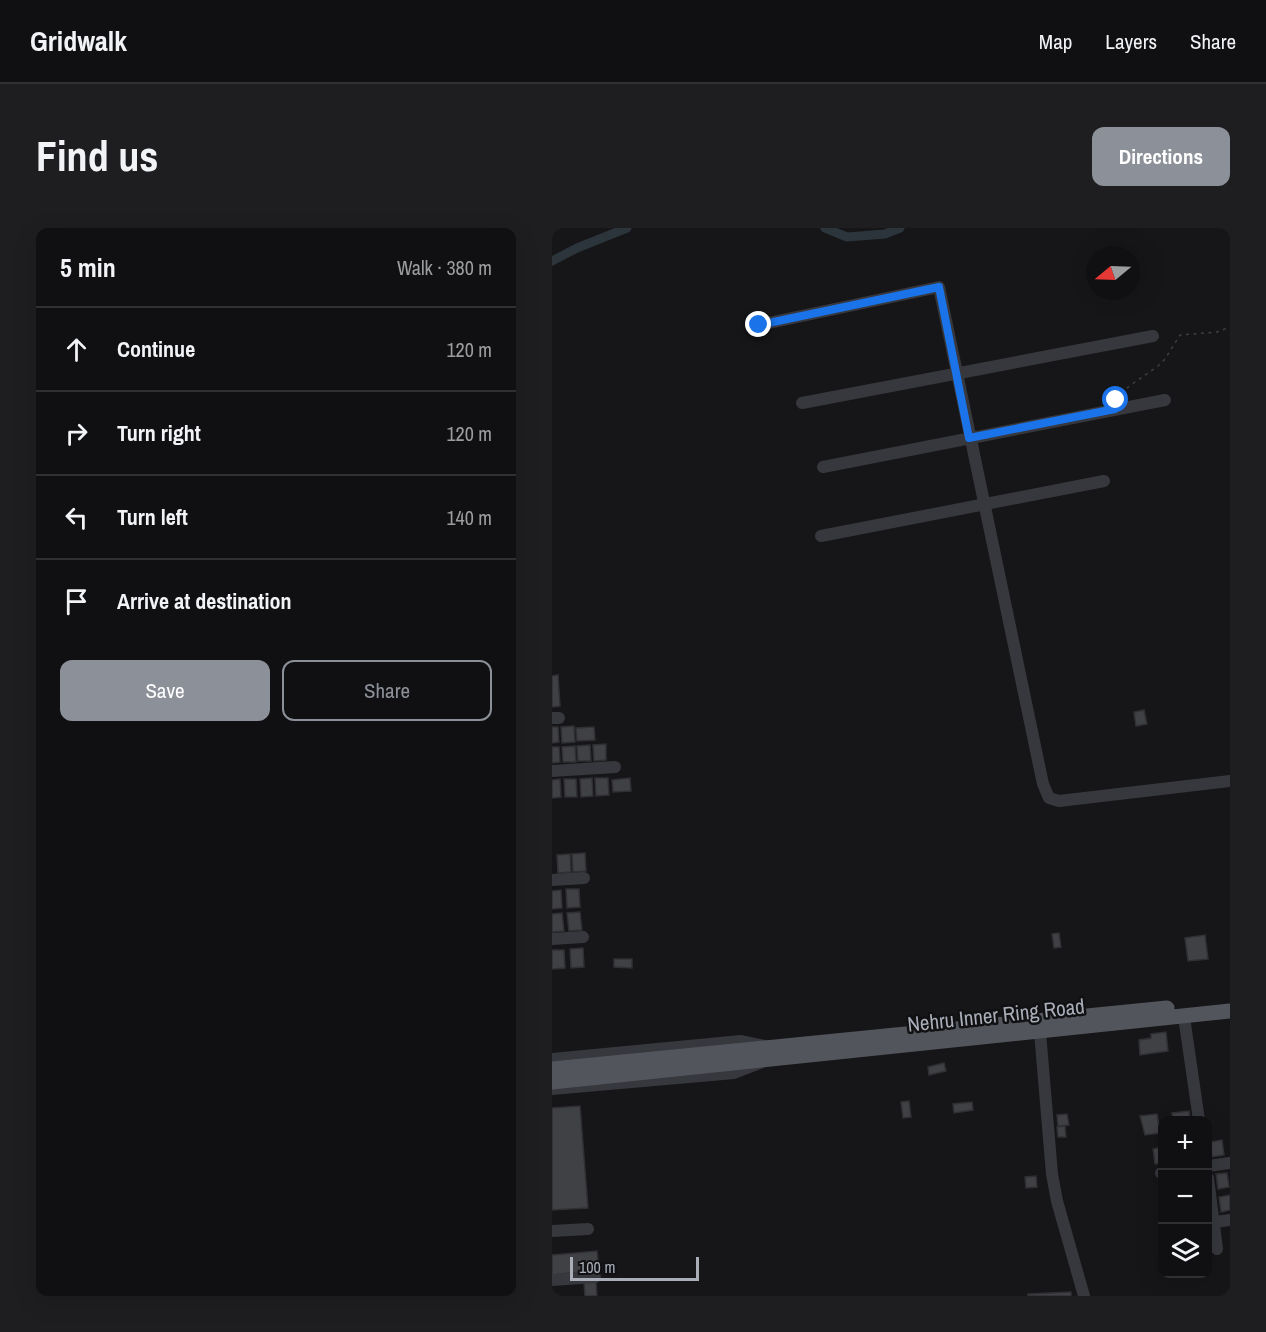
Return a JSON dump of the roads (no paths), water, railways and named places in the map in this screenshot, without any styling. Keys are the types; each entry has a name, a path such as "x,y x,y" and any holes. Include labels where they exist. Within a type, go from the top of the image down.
{"main road":[{"name":"Nehru Inner Ring Road","path":"732,1058 1230,1002"},
{"name":"Nehru Inner Ring Road","path":"845,1046 1040,1032 1230,1011"},
{"path":"552,1069 732,1058"},
{"path":"552,1082 732,1058"}],"street":[{"path":"759,325 939,287 1042,784 1049,798 1059,801 1230,781"},
{"path":"802,403 1153,336"},
{"path":"823,467 1165,400"},
{"path":"822,536 1104,481"},
{"path":"552,771 615,767"},
{"path":"552,880 584,878"},
{"path":"552,939 583,937"},
{"path":"1184,1017 1198,1116"},
{"path":"1040,1032 1052,1173 1057,1201 1084,1296"},
{"path":"552,1059 741,1041 753,1042 769,1054 734,1073 552,1089"},
{"path":"1212,1165 1230,1163"},
{"path":"1212,1222 1230,1220"},
{"path":"1211,1224 1217,1249"},
{"path":"552,1231 588,1229"},
{"path":"552,1280 595,1277"}],"waterway":[{"path":"552,261 577,248 627,228"},
{"path":"825,228 847,237 885,234 900,228"}]}
